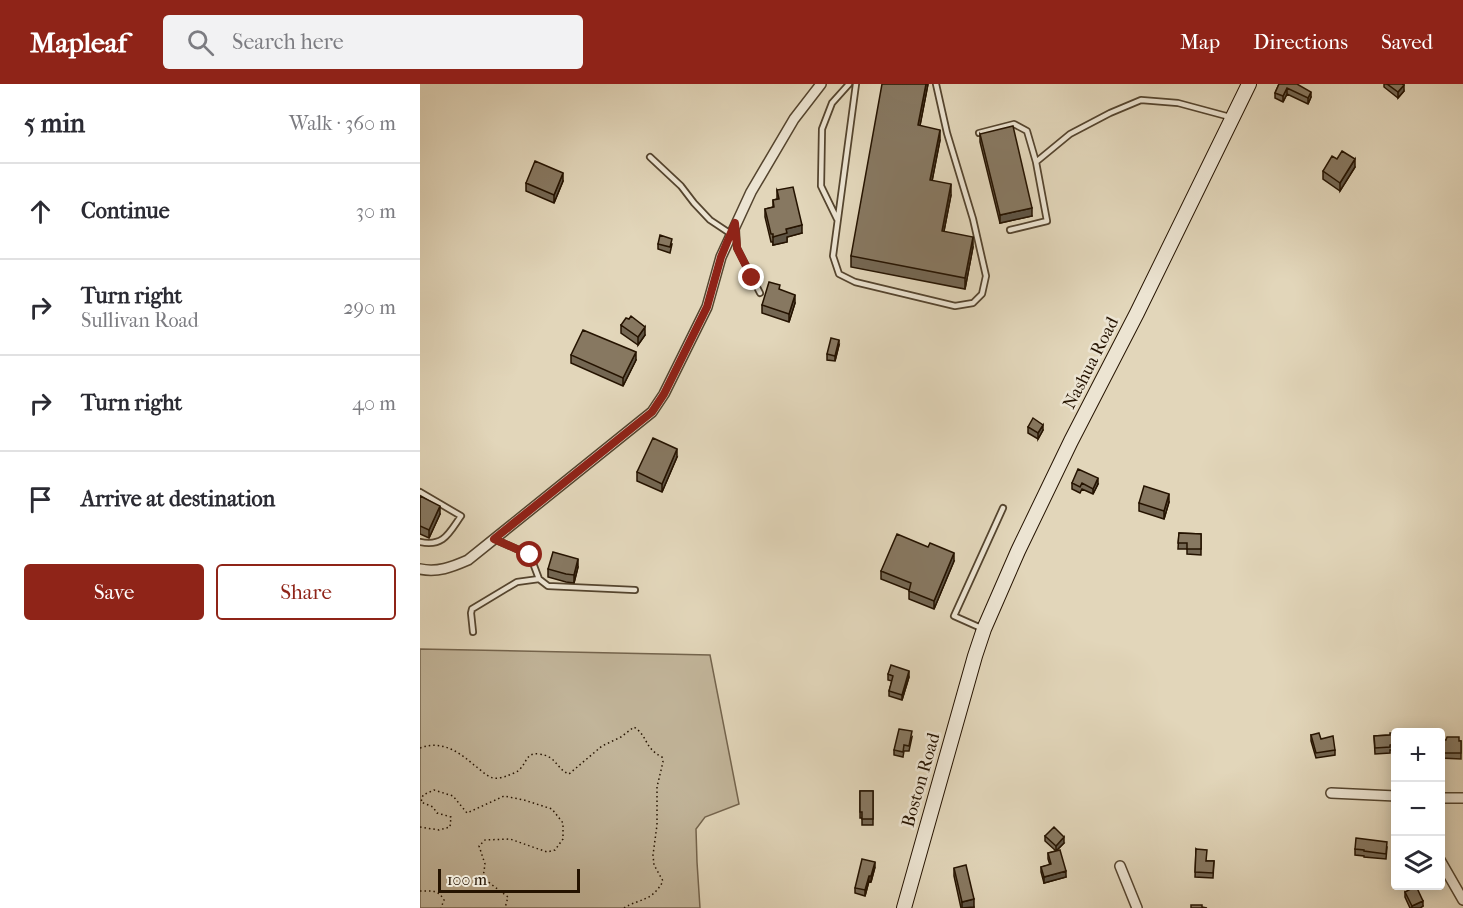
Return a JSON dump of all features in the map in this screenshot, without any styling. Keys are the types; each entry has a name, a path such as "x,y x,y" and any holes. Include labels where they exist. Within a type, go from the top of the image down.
{"main road":[{"name":"Nashua Road","path":"973,661 984,629 1018,551 1249,84"},
{"name":"Boston Road","path":"904,908 973,661"}],"street":[{"path":"424,570 446,569 468,560 652,412 664,394 707,307 721,257 750,192 794,119 821,84"},
{"path":"1330,793 1391,796"},
{"path":"1445,798 1463,798"},
{"path":"1119,867 1137,908"},
{"path":"1445,869 1463,900"}],"lane":[{"path":"838,220 821,186 822,129 832,103 849,84"},
{"path":"856,84 833,256 839,274 855,282 955,306 973,303 982,294 986,276 936,84"},
{"path":"1036,162 1070,134 1141,100 1178,103 1232,117"},
{"path":"979,132 1014,124 1027,131 1036,162 1047,221 1010,230"},
{"path":"650,158 681,186 710,220 731,234"},
{"path":"735,223 737,248 760,293"},
{"path":"420,492 461,516 440,541 420,542"},
{"path":"984,629 954,616 1003,508"},
{"path":"494,539 530,555 539,579 548,585 635,590"},
{"path":"473,632 472,609 517,582 539,579"}],"path":[{"path":"420,748 432,745 445,746 494,778 501,778 516,772 532,754 553,758 564,772 569,774 602,746 621,737 634,727 639,730 648,747 662,757 663,762 657,787 657,825 653,855 654,865 663,881 662,885 646,900 624,908"},
{"path":"420,827 439,830 450,827 451,817 437,813 433,807 421,802 423,795 434,790 453,796 467,813 504,796 552,809 563,823 563,839 555,850 547,852 510,838 484,840 479,846 485,864 483,878 508,897 505,908"},
{"path":"420,891 433,891 440,894 444,900 441,908"}],"shaded area":[{"path":"420,649 710,655 739,804 705,817 696,829 700,908 420,908"}],"building":[{"path":"882,84 926,84 918,125 940,130 930,180 951,184 942,231 973,237 965,278 851,256"},
{"path":"1279,84 1297,84 1311,92 1308,98 1287,88 1283,96 1275,93"},
{"path":"1387,84 1402,84 1404,85 1398,92"},
{"path":"1013,126 1032,208 1000,215 980,134"},
{"path":"1342,151 1355,159 1340,183 1323,171 1332,156 1337,159"},
{"path":"535,161 563,173 554,195 526,183"},
{"path":"793,187 802,225 786,229 787,233 773,237 765,209 774,207 773,200 779,199 777,190"},
{"path":"660,235 672,239 670,247 658,244"},
{"path":"769,282 780,285 779,289 795,295 789,314 762,305"},
{"path":"631,316 645,327 638,337 621,325 626,318 629,319"},
{"path":"583,330 636,352 623,378 571,355"},
{"path":"831,338 839,340 835,356 827,354"},
{"path":"1033,418 1043,425 1038,433 1028,427"},
{"path":"653,438 677,449 662,484 637,472"},
{"path":"1078,469 1098,478 1093,489 1082,483 1080,487 1072,483"},
{"path":"1144,486 1169,494 1164,511 1139,503"},
{"path":"420,496 440,506 429,530 420,526"},
{"path":"1179,533 1201,534 1201,549 1187,549 1187,543 1178,543"},
{"path":"897,534 928,547 930,543 954,553 934,601 909,591 911,583 881,571"},
{"path":"553,552 578,559 574,575 548,569"},
{"path":"891,665 909,671 902,695 889,691 893,676 888,674"},
{"path":"899,729 912,731 909,746 904,745 903,752 894,750"},
{"path":"1319,733 1321,739 1333,736 1335,750 1316,753 1311,735"},
{"path":"1391,733 1390,747 1375,748 1374,736"},
{"path":"1447,737 1459,737 1461,753 1445,753"},
{"path":"860,791 873,791 873,819 862,819"},
{"path":"1054,827 1064,837 1056,846 1045,836"},
{"path":"1356,838 1387,842 1386,854 1355,849"},
{"path":"1196,849 1207,850 1206,861 1214,861 1213,873 1195,872"},
{"path":"1060,850 1066,871 1044,877 1041,867 1051,864 1048,853"},
{"path":"862,859 875,862 865,890 855,888"},
{"path":"966,865 974,899 962,902 954,868"},
{"path":"1418,890 1423,901 1412,906 1405,892"},
{"path":"1191,905 1202,905 1207,908 1191,908"}],"route":[{"path":"530,555 494,539 652,412 664,394 707,307 721,257 735,223 737,248 752,278"}]}
